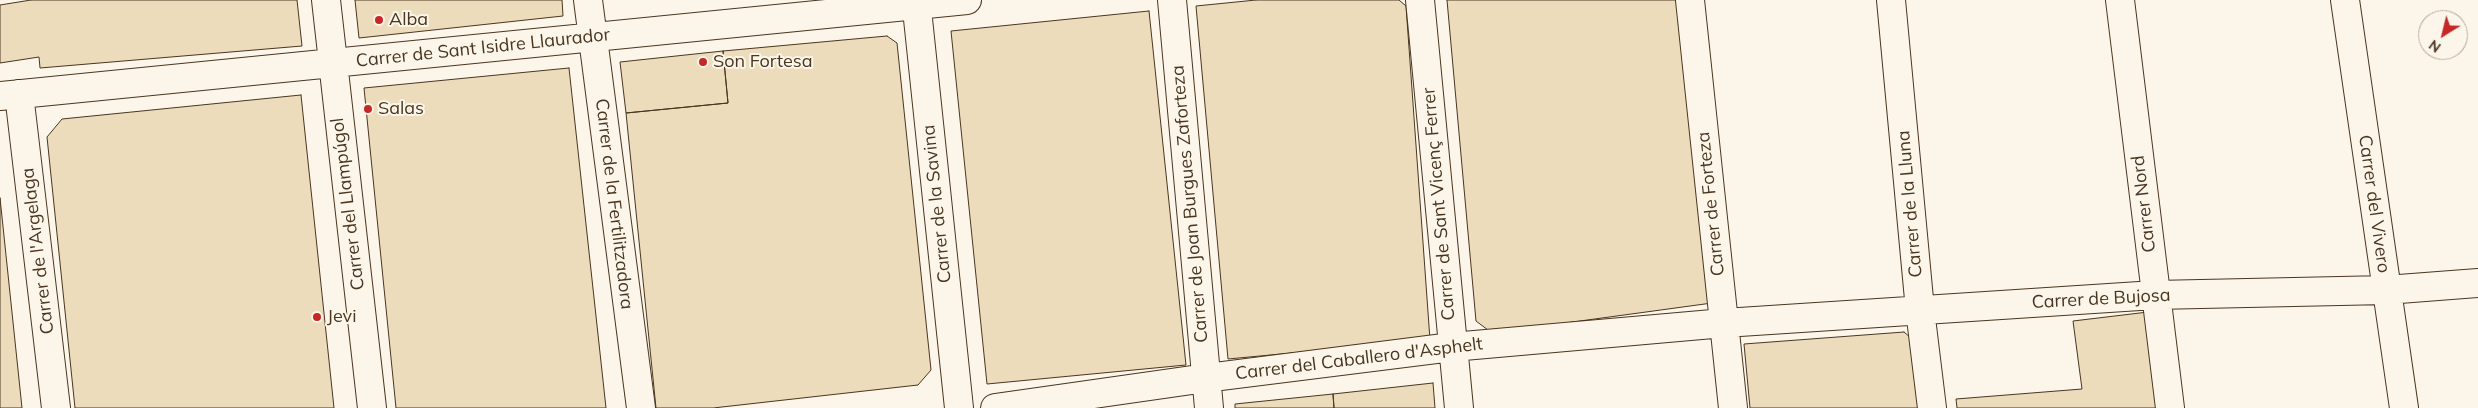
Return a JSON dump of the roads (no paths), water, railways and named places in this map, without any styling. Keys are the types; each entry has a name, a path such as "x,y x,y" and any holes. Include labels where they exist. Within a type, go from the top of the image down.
{"street":[{"name":"Carrer del Llampúgol","path":"326,0 372,408"},
{"name":"Carrer de la Fertilitzadora","path":"588,0 640,408"},
{"name":"Carrer de Sant Isidre Llaurador","path":"10,95 592,37 916,2 967,0"},
{"name":"Carrer de Joan Burgues Zaforteza","path":"1172,0 1209,408"},
{"name":"Carrer de Sant Vicenç Ferrer","path":"1420,0 1459,408"},
{"name":"Carrer de Forteza","path":"1690,0 1733,408"},
{"name":"Carrer de la Lluna","path":"1891,0 1920,310 1932,408"},
{"name":"Carrer Nord","path":"2120,0 2170,408"},
{"name":"Carrer del Vivero","path":"2346,0 2404,408"},
{"name":"Carrer de la Savina","path":"916,2 959,408"},
{"name":"Carrer de l'Argelaga","path":"10,95 56,408"},
{"name":"Carrer de Bujosa","path":"1724,322 2155,295 2386,290 2478,283"},
{"name":"Carrer del Caballero d'Asphelt","path":"995,408 1206,378 1452,347 1724,322"}],"place":[{"name":"Alba","path":"379,20"},
{"name":"Son Fortesa","path":"703,62"},
{"name":"Salas","path":"368,109"},
{"name":"Jevi","path":"317,317"}]}
